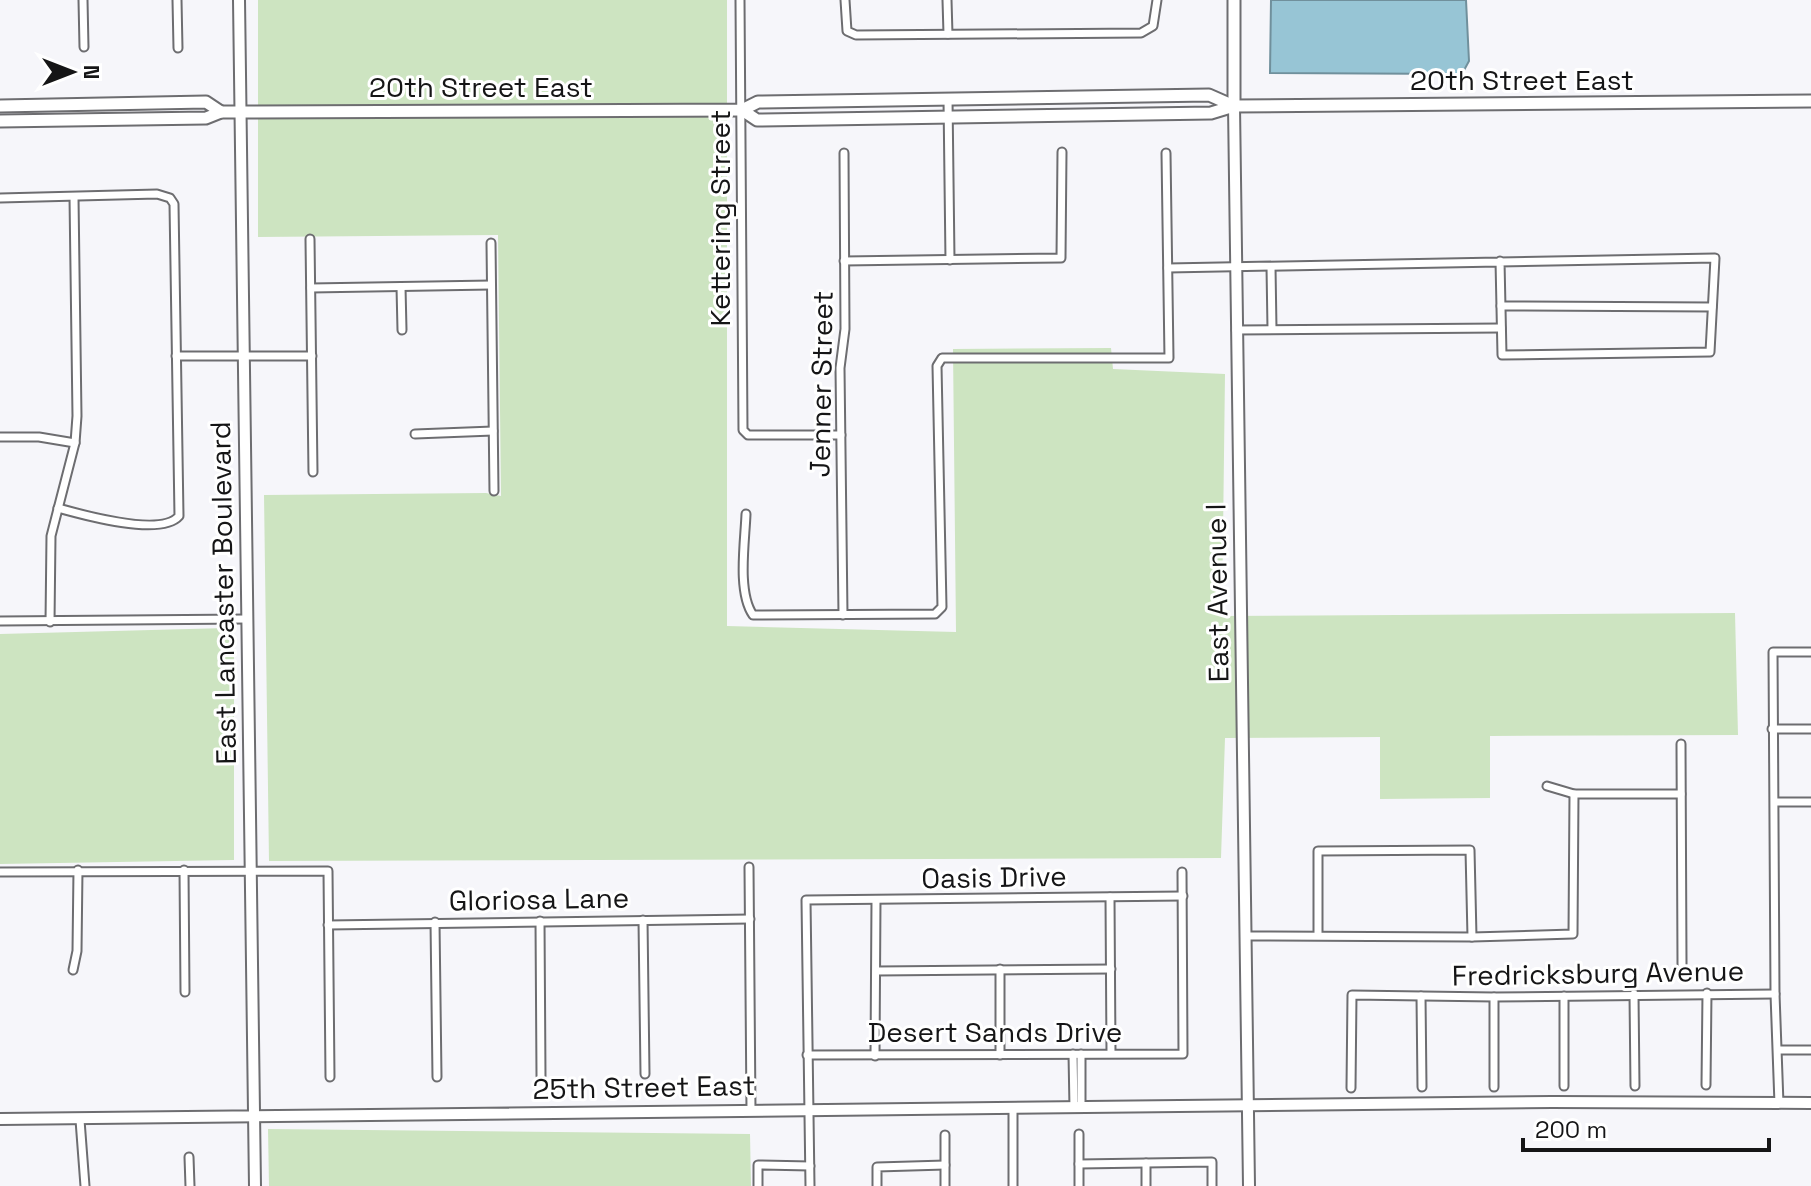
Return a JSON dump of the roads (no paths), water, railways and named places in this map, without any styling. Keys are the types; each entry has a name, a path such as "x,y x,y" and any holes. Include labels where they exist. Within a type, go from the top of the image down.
{"main road":[{"name":"East Lancaster Boulevard","path":"239,0 255,1186"},
{"name":"East Avenue I","path":"1234,0 1249,1186"},
{"name":"20th Street East","path":"0,121 206,118 221,112 742,110 758,102 1209,95 1234,106"},
{"name":"20th Street East","path":"742,110 757,120 1211,113 1234,106 1811,101"},
{"name":"20th Street East","path":"0,106 206,102 221,112"},
{"name":"25th Street East","path":"0,1119 1552,1102 1779,1104"},
{"path":"1779,1104 1811,1103"}],"street":[{"path":"83,0 84,47"},
{"path":"177,0 178,48"},
{"name":"Kettering Street","path":"740,0 743,430 748,435 841,435"},
{"path":"845,0 847,31 856,35 1141,33 1153,26 1157,0"},
{"path":"947,0 948,34"},
{"path":"948,99 950,260"},
{"path":"844,261 1061,258 1062,152"},
{"name":"Jenner Street","path":"843,615 840,368 845,329 844,153"},
{"path":"746,514 744,589 746,605 753,615 935,614 942,607 937,366 942,358 1169,358 1166,153"},
{"path":"0,198 157,194 170,198 174,204 180,511 176,520 168,525 117,523 58,508"},
{"path":"50,622 49,556 75,443 77,416 74,197"},
{"path":"310,239 313,472"},
{"path":"491,243 494,491"},
{"path":"1168,268 1500,261 1715,258 1710,352 1502,355 1500,261"},
{"path":"1271,267 1272,329"},
{"path":"311,288 491,285"},
{"path":"401,287 402,330"},
{"path":"1501,306 1712,307"},
{"path":"1236,330 1501,328"},
{"path":"176,356 312,356"},
{"path":"415,434 493,431"},
{"path":"0,437 39,437 75,443"},
{"path":"0,621 247,619"},
{"path":"1779,1104 1775,994 1773,652 1811,652"},
{"path":"1772,729 1811,729"},
{"path":"1681,744 1682,964"},
{"path":"1547,786 1574,794 1681,794"},
{"path":"1247,936 1573,934 1574,794"},
{"path":"1775,802 1811,802"},
{"path":"1318,935 1318,851 1470,850 1472,937"},
{"path":"749,867 751,1110"},
{"path":"73,970 77,951 78,870"},
{"path":"184,870 185,992"},
{"path":"0,872 328,871 330,1077"},
{"path":"1182,872 1183,896"},
{"name":"Oasis Drive","path":"807,1055 806,900 1183,896"},
{"name":"Desert Sands Drive","path":"807,1055 1183,1054 1183,896"},
{"path":"1110,897 1111,1053"},
{"path":"875,1056 876,900"},
{"name":"Gloriosa Lane","path":"328,925 750,919"},
{"path":"643,920 645,1074"},
{"path":"540,921 541,1076"},
{"path":"435,922 437,1077"},
{"path":"1000,969 1000,1055"},
{"path":"877,971 1111,969"},
{"path":"1706,1085 1707,993"},
{"path":"1634,994 1635,1086"},
{"name":"Fredricksburg Avenue","path":"1351,1088 1352,995 1775,994"},
{"path":"1421,996 1422,1087"},
{"path":"1564,996 1564,1086"},
{"path":"1494,997 1494,1087"},
{"path":"1779,1050 1811,1050"},
{"path":"1077,1054 1078,1108"},
{"path":"807,1055 810,1186"},
{"path":"1013,1109 1013,1186"},
{"path":"80,1120 85,1186"},
{"path":"1079,1134 1079,1186"},
{"path":"945,1135 945,1186"},
{"path":"189,1157 190,1186"},
{"path":"1079,1164 1212,1162 1212,1186"},
{"path":"1146,1163 1146,1186"},
{"path":"758,1186 758,1165 810,1166"},
{"path":"877,1186 877,1167 945,1165"}],"water":[{"path":"1271,0 1466,0 1469,61 1462,74 1270,73"}]}
